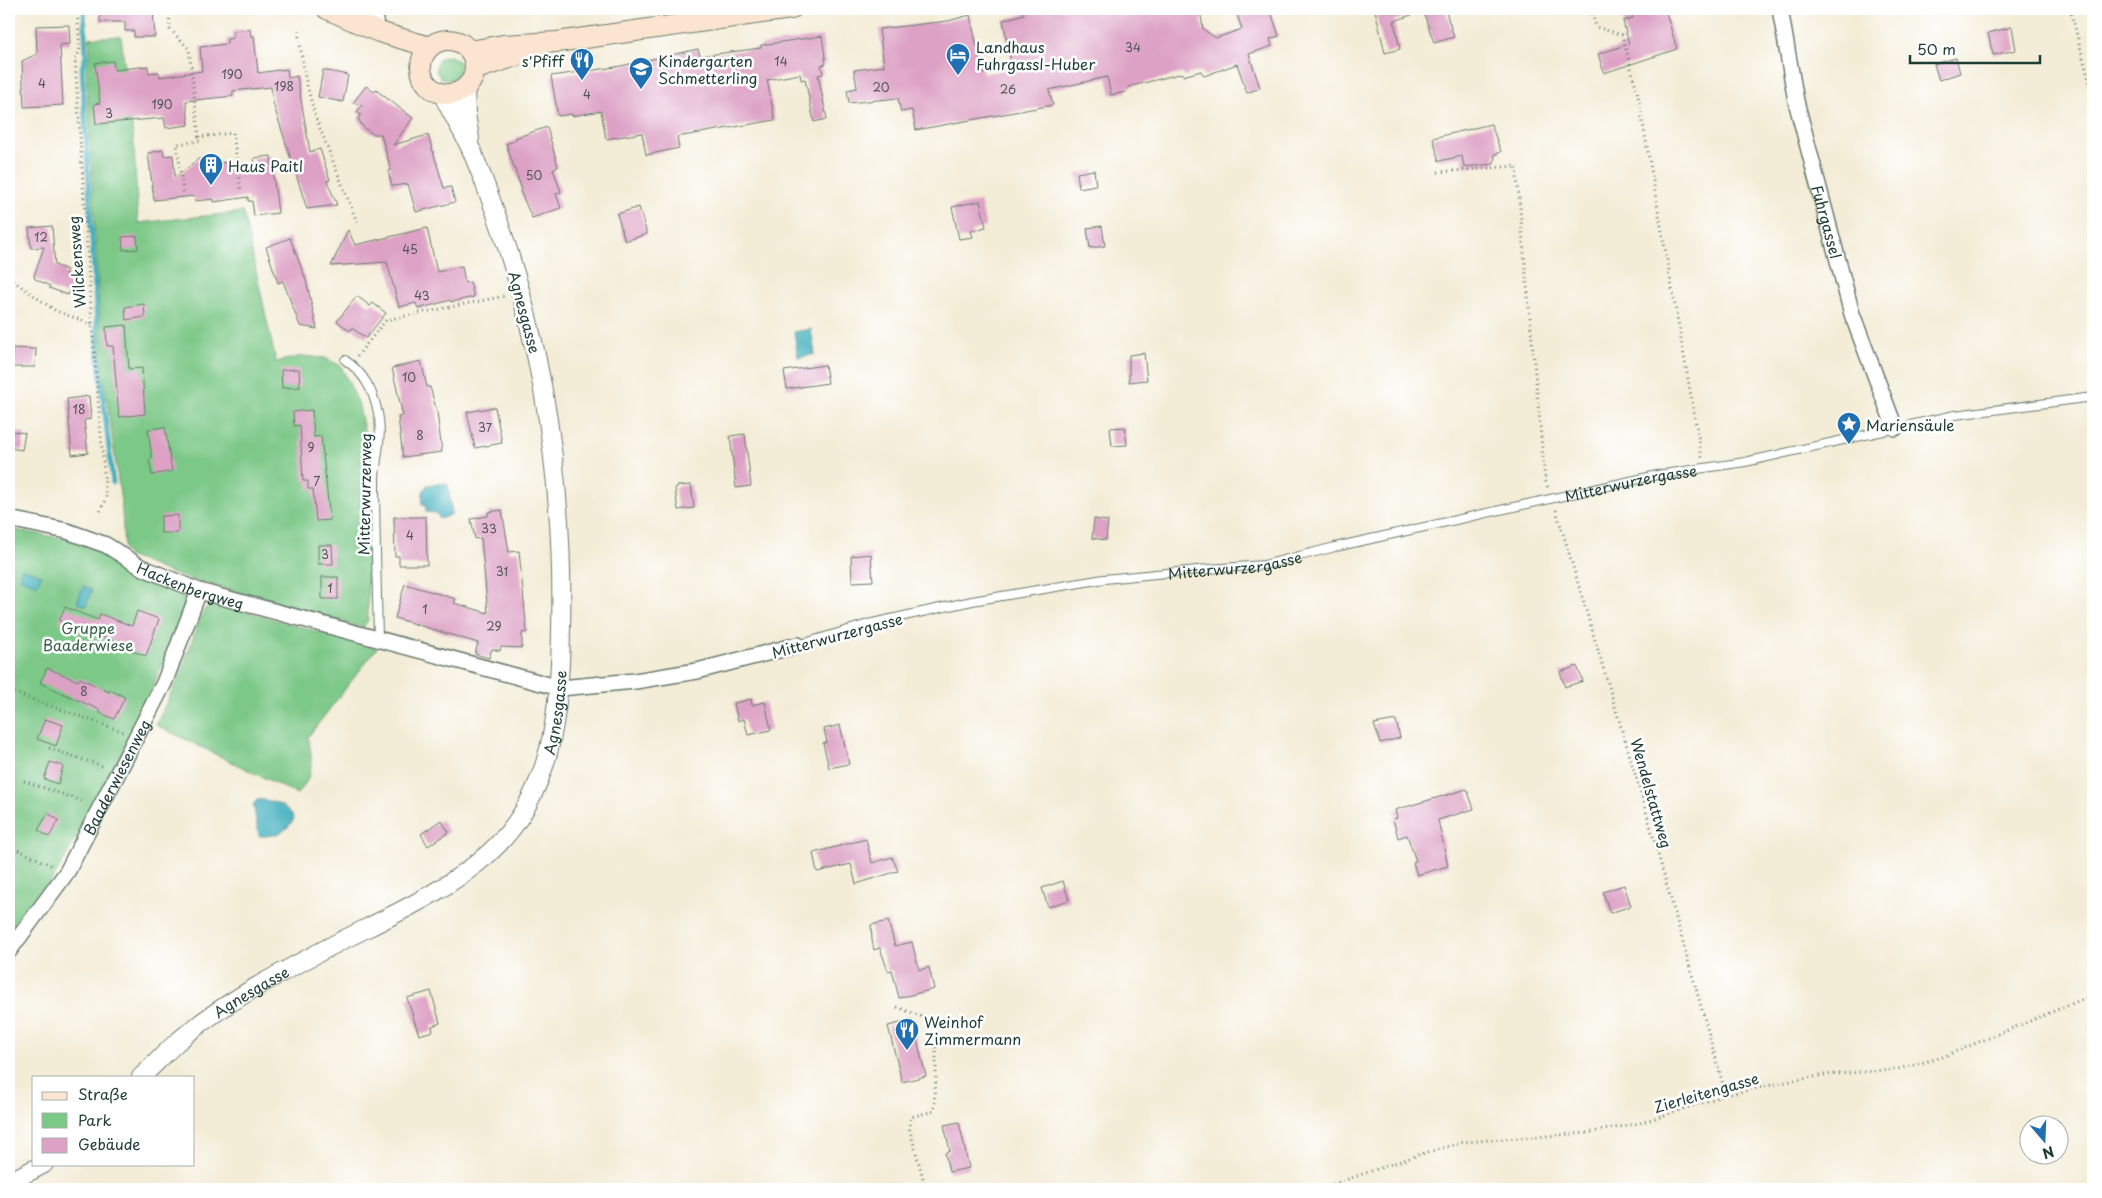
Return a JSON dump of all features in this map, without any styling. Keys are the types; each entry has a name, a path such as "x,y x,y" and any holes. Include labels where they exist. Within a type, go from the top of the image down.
{"main road":[{"path":"327,9 376,30 430,47"},
{"path":"473,60 528,42 557,42 791,9"},
{"path":"376,30 421,65"},
{"path":"451,40 462,44 473,60 473,80 466,89 455,94 443,94 434,91 426,84 422,75 421,65 424,55 430,47 440,41 451,40"}],"street":[{"path":"376,30 377,9"},
{"name":"Fuhrgassel","path":"1780,9 1796,101 1852,314 1895,428"},
{"name":"Agnesgasse","path":"466,89 466,114 472,151"},
{"name":"Agnesgasse","path":"142,1076 178,1042 234,1001 283,972 430,894 460,876 489,854 506,836 524,812 535,791 553,740 560,688 563,562 556,477 543,384 534,342 520,294 472,151 443,94"},
{"name":"Hackenbergweg","path":"9,519 68,531 106,545 141,567 199,591 378,640"},
{"name":"Baaderwiesenweg","path":"9,951 67,872 120,772 176,656 199,591"},
{"name":"Mitterwurzergasse","path":"378,640 560,688 635,681 697,671 798,645"},
{"path":"9,1182 40,1166"}],"lane":[{"name":"Mitterwurzerweg","path":"348,362 358,369 364,377 379,415 380,433 375,476 378,640"},
{"name":"Mitterwurzergasse","path":"798,645 868,624 982,600 1104,579 1264,566 1335,547 1657,475 1745,462 1955,415 2093,397"}],"path":[{"name":"Wilckensweg","path":"78,9 80,51 75,59 92,324 106,498 99,514"},
{"path":"169,9 170,29 189,49 200,137 200,141 177,144 183,192"},
{"path":"1590,9 1596,27 1622,35 1637,90 1704,468"},
{"path":"2070,9 2093,95"},
{"path":"298,31 305,77 316,116 357,222"},
{"path":"200,137 233,133 241,190"},
{"name":"Wendelstattweg","path":"1438,172 1516,166 1545,480 1553,499 1640,790 1726,1095"},
{"path":"9,278 56,311 92,324"},
{"path":"348,362 386,320 520,294"},
{"path":"9,691 138,737"},
{"path":"49,748 120,772"},
{"path":"24,781 101,808"},
{"path":"9,846 67,872"},
{"name":"Zierleitengasse","path":"1319,1189 1421,1154 1464,1142 1587,1133 1640,1123 1726,1095 1824,1075 1898,1069 1940,1058 2093,995"},
{"path":"897,1007 934,1021 936,1035 934,1111 911,1117 909,1127 926,1189"}],"green space":[{"path":"121,36 134,145 138,223 243,212 276,362 302,356 325,358 341,366 358,402 366,440 368,620 363,628 176,575 128,556 124,550 122,509 102,363 86,66 90,55 89,38"},
{"path":"448,56 457,59 460,68 457,77 448,80 439,77 436,68 439,59"},
{"name":"Gruppe Baaderwiese","path":"9,529 66,539 89,547 143,575 177,589 186,602 154,685 134,730 61,865 25,925 9,945"},
{"path":"215,603 377,648 308,737 311,767 307,781 297,794 156,725 180,674 200,618 206,608"}],"water":[{"path":"811,329 815,354 798,358 794,332"},
{"path":"445,483 448,485 452,514 440,519 436,513 426,512 426,506 422,504 423,492 427,485"},
{"path":"22,568 41,575 37,585 19,578"},
{"path":"83,586 92,590 86,606 77,603"},
{"path":"257,800 267,800 284,807 294,819 291,824 280,833 270,836 259,836 253,804"}],"building":[{"path":"100,9 153,9 155,37 134,37 134,31 125,31 125,22 100,22"},
{"path":"1023,9 1200,9 1203,29 1216,38 1242,29 1235,9 1270,9 1279,36 1270,39 1272,46 1249,54 1260,88 1247,93 1237,64 1204,76 1201,71 1183,76 1183,73 1128,87 1126,92 1111,95 1107,77 1049,90 1053,105 916,130 912,110 901,112 898,98 849,103 847,90 857,88 854,70 884,66 879,29 948,21 970,15 983,74 1012,68 1003,20 1024,14"},
{"path":"1445,9 1454,37 1434,43 1423,11 1394,21 1400,49 1385,53 1375,10"},
{"path":"1665,9 1677,49 1604,73 1598,54 1629,44 1623,21 1633,18 1630,11"},
{"path":"69,25 70,44 60,45 63,105 24,107 22,61 37,54 36,26"},
{"path":"2012,27 2016,50 1993,55 1988,33"},
{"path":"250,29 251,36 254,36 258,73 287,69 288,78 297,76 310,152 320,149 330,180 327,181 337,205 307,209 273,103 271,87 233,91 233,96 186,101 189,125 166,128 164,118 96,124 94,104 100,103 95,63 113,61 114,70 148,66 149,73 159,72 160,77 202,71 200,47 227,44 227,39 233,38 233,31"},
{"path":"822,36 826,64 821,65 823,74 818,75 827,119 814,122 805,79 801,80 800,74 767,80 775,120 677,137 679,148 646,155 642,133 606,139 601,111 572,116 572,114 558,116 551,76 616,67 698,49 700,56 761,48 761,45"},
{"path":"1956,58 1960,73 1939,80 1934,64"},
{"path":"323,70 348,75 343,102 318,97"},
{"path":"366,86 374,92 376,90 413,118 393,145 428,135 444,188 451,187 455,202 416,212 408,184 392,186 388,171 391,170 381,134 373,134 364,128 358,119 361,115 357,112 362,105 353,103"},
{"path":"1491,124 1501,152 1495,154 1494,164 1464,167 1462,156 1439,161 1433,138"},
{"path":"547,127 558,167 553,169 561,192 556,194 561,208 532,218 520,191 522,190 506,144 516,140 515,138"},
{"path":"163,150 164,156 173,155 175,178 198,159 210,159 214,164 226,162 227,169 255,165 254,158 271,156 278,213 254,216 252,201 248,201 248,197 214,202 214,199 195,201 194,196 154,200 148,153"},
{"path":"1094,170 1096,185 1079,188 1077,173"},
{"path":"980,201 986,227 971,231 973,237 959,239 952,207"},
{"path":"639,207 647,234 625,241 617,214"},
{"path":"52,226 55,265 67,270 65,274 75,278 68,295 49,288 50,286 35,279 34,276 44,247 31,248 29,228"},
{"path":"1102,226 1105,246 1090,248 1087,228"},
{"path":"427,228 437,272 462,266 465,283 470,282 474,297 451,302 451,300 418,309 416,303 399,307 387,262 331,266 348,230 355,245"},
{"path":"137,236 138,249 123,250 122,237"},
{"path":"290,238 306,280 317,329 300,326 283,281 278,283 266,247"},
{"path":"357,296 370,306 373,303 386,313 366,338 352,328 350,331 337,321"},
{"path":"144,304 145,317 126,320 125,307"},
{"path":"126,325 129,369 142,368 145,414 119,417 113,346 107,346 106,327"},
{"path":"12,348 36,349 35,367 12,367"},
{"path":"1144,353 1147,380 1129,382 1129,355"},
{"path":"421,361 427,387 430,387 437,412 442,452 403,457 398,417 403,416 392,368"},
{"path":"825,365 828,383 787,389 784,371"},
{"path":"299,369 300,387 282,388 281,370"},
{"path":"89,396 91,419 84,420 88,453 72,455 67,399"},
{"path":"495,407 502,443 475,448 467,412"},
{"path":"312,410 314,437 321,436 330,520 316,521 313,489 308,489 308,481 303,481 300,425 294,426 293,412"},
{"path":"165,427 172,471 152,475 149,460 152,459 148,429"},
{"path":"1125,427 1127,445 1112,446 1110,428"},
{"path":"9,431 25,433 22,450 9,448"},
{"path":"745,434 751,486 736,488 730,436"},
{"path":"691,485 694,508 678,510 675,489 677,486"},
{"path":"502,510 509,552 519,551 527,632 522,633 522,648 501,647 500,651 492,649 489,658 475,654 478,643 395,618 405,584 456,599 454,603 488,613 481,538 475,539 471,519 488,516 488,512"},
{"path":"178,515 178,533 161,533 161,516"},
{"path":"394,517 426,517 427,565 399,565 399,556 395,556"},
{"path":"1094,519 1108,521 1106,540 1092,538"},
{"path":"318,545 332,545 333,564 318,564"},
{"path":"871,554 873,581 852,582 851,556"},
{"path":"322,577 338,577 338,599 322,599"},
{"path":"65,607 98,620 100,614 132,626 137,611 159,619 146,656 124,648 125,645 59,621"},
{"path":"1577,666 1583,681 1565,687 1560,672"},
{"path":"47,668 78,681 80,678 109,692 110,690 125,697 114,719 99,712 100,710 40,683"},
{"path":"751,699 752,705 765,702 771,730 748,735 744,719 738,721 734,703"},
{"path":"45,719 63,725 56,746 37,739"},
{"path":"1396,720 1400,738 1380,743 1374,724"},
{"path":"840,725 849,764 829,768 823,743 827,742 824,729"},
{"path":"50,762 63,766 58,784 44,779"},
{"path":"1467,789 1474,809 1438,820 1448,866 1417,875 1413,862 1416,861 1407,835 1398,838 1393,819 1397,818 1395,810"},
{"path":"48,813 59,820 49,837 38,830"},
{"path":"441,820 449,832 428,846 421,834"},
{"path":"866,839 872,863 892,857 898,871 856,884 851,864 817,872 813,853"},
{"path":"1063,881 1069,900 1048,907 1042,888"},
{"path":"1624,885 1631,906 1610,913 1603,892"},
{"path":"888,921 895,946 912,942 919,970 929,967 934,989 899,998 892,970 888,971 880,948 874,950 872,940 871,925"},
{"path":"431,991 440,1023 432,1026 433,1031 419,1035 407,998"},
{"name":"Weinhof Zimmermann","path":"912,1020 926,1076 902,1082 888,1026"},
{"path":"959,1122 969,1168 949,1172 945,1153 950,1151 944,1125"}],"waterway":[{"path":"84,9 86,56 82,67 99,362 113,483"}],"place":[{"name":"Landhaus Fuhrgassl-Huber","path":"958,76"},
{"name":"s'Pfiff","path":"582,81"},
{"name":"Kindergarten Schmetterling","path":"641,90"},
{"name":"Haus Paitl","path":"211,186"},
{"name":"Mariensäule","path":"1849,445"},
{"name":"Weinhof Zimmermann","path":"907,1051"}]}
